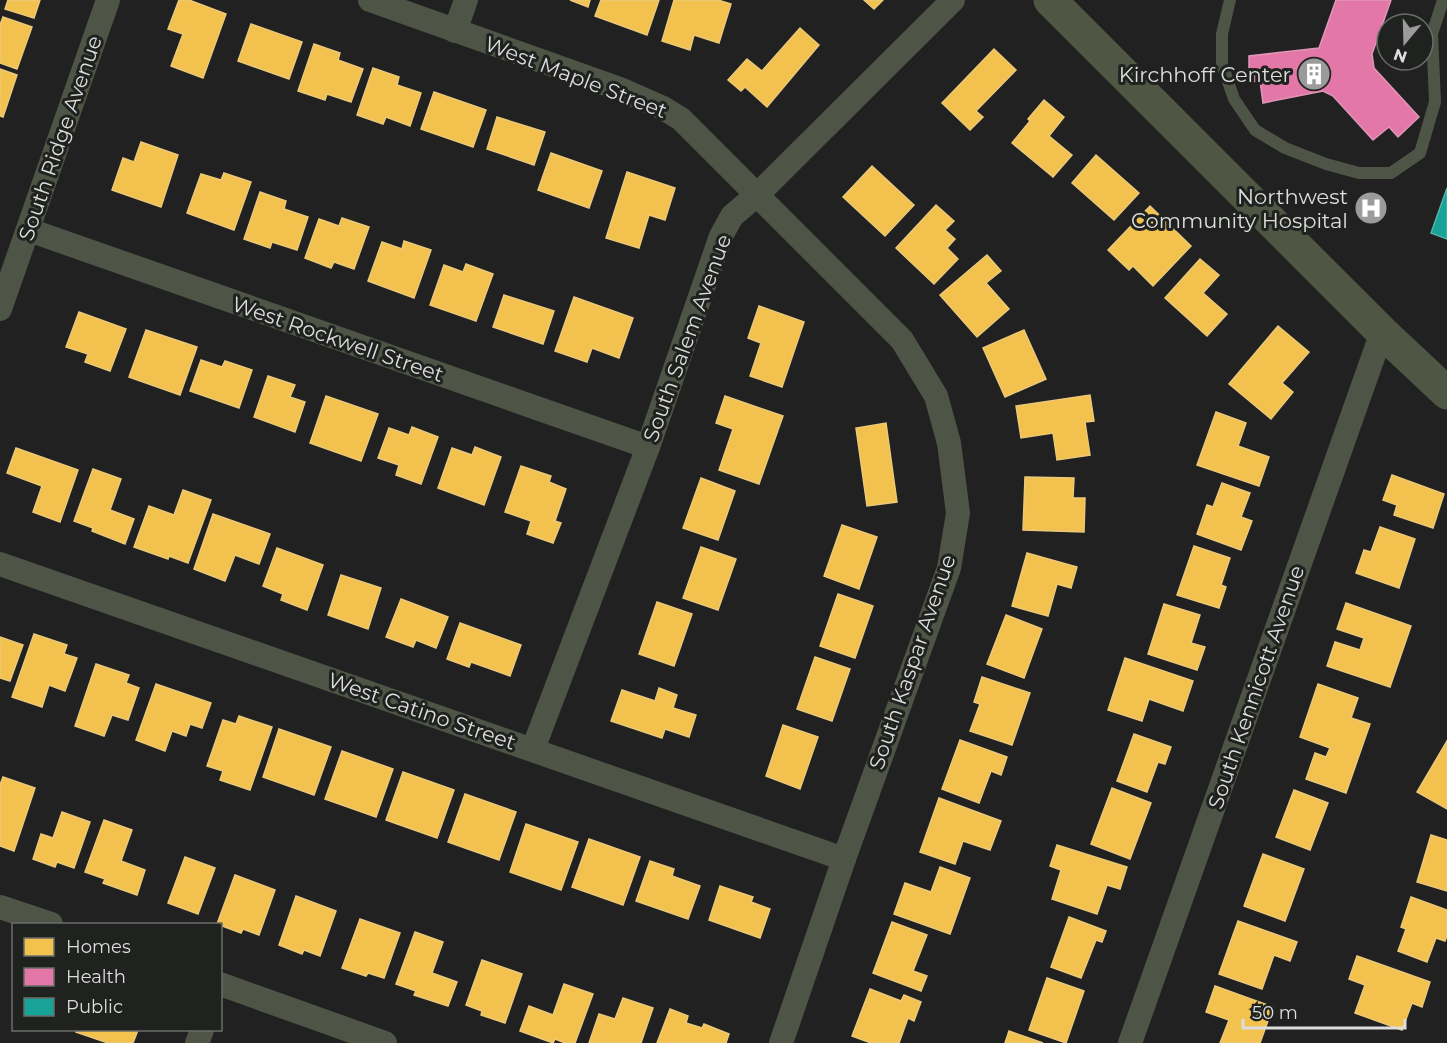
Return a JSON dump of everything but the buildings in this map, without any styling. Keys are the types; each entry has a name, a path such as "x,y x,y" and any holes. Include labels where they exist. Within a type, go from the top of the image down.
{"main road":[{"path":"1050,0 1382,332 1447,393"}],"street":[{"name":"South Ridge Avenue","path":"0,309 108,0"},
{"name":"West Maple Street","path":"370,0 620,89 663,108 681,119 758,194"},
{"path":"455,32 466,0"},
{"name":"South Salem Avenue","path":"533,749 648,447 721,236 732,216 758,194 953,0"},
{"name":"South Kaspar Avenue","path":"758,194 902,340 936,396 951,455 958,513 949,568 844,859 781,1043"},
{"name":"West Rockwell Street","path":"29,230 648,447"},
{"name":"South Kennicott Avenue","path":"1130,1043 1382,332"},
{"name":"West Catino Street","path":"0,564 844,859"},
{"path":"0,907 48,923"},
{"path":"222,985 386,1043"}],"lane":[{"path":"1230,0 1222,34 1222,64 1234,99 1255,130 1285,148 1326,164 1359,173 1391,173 1420,153 1434,102 1432,34 1443,0"}],"place":[{"name":"Kirchhoff Center","path":"1314,74"},
{"name":"Northwest Community Hospital","path":"1371,208"}]}
